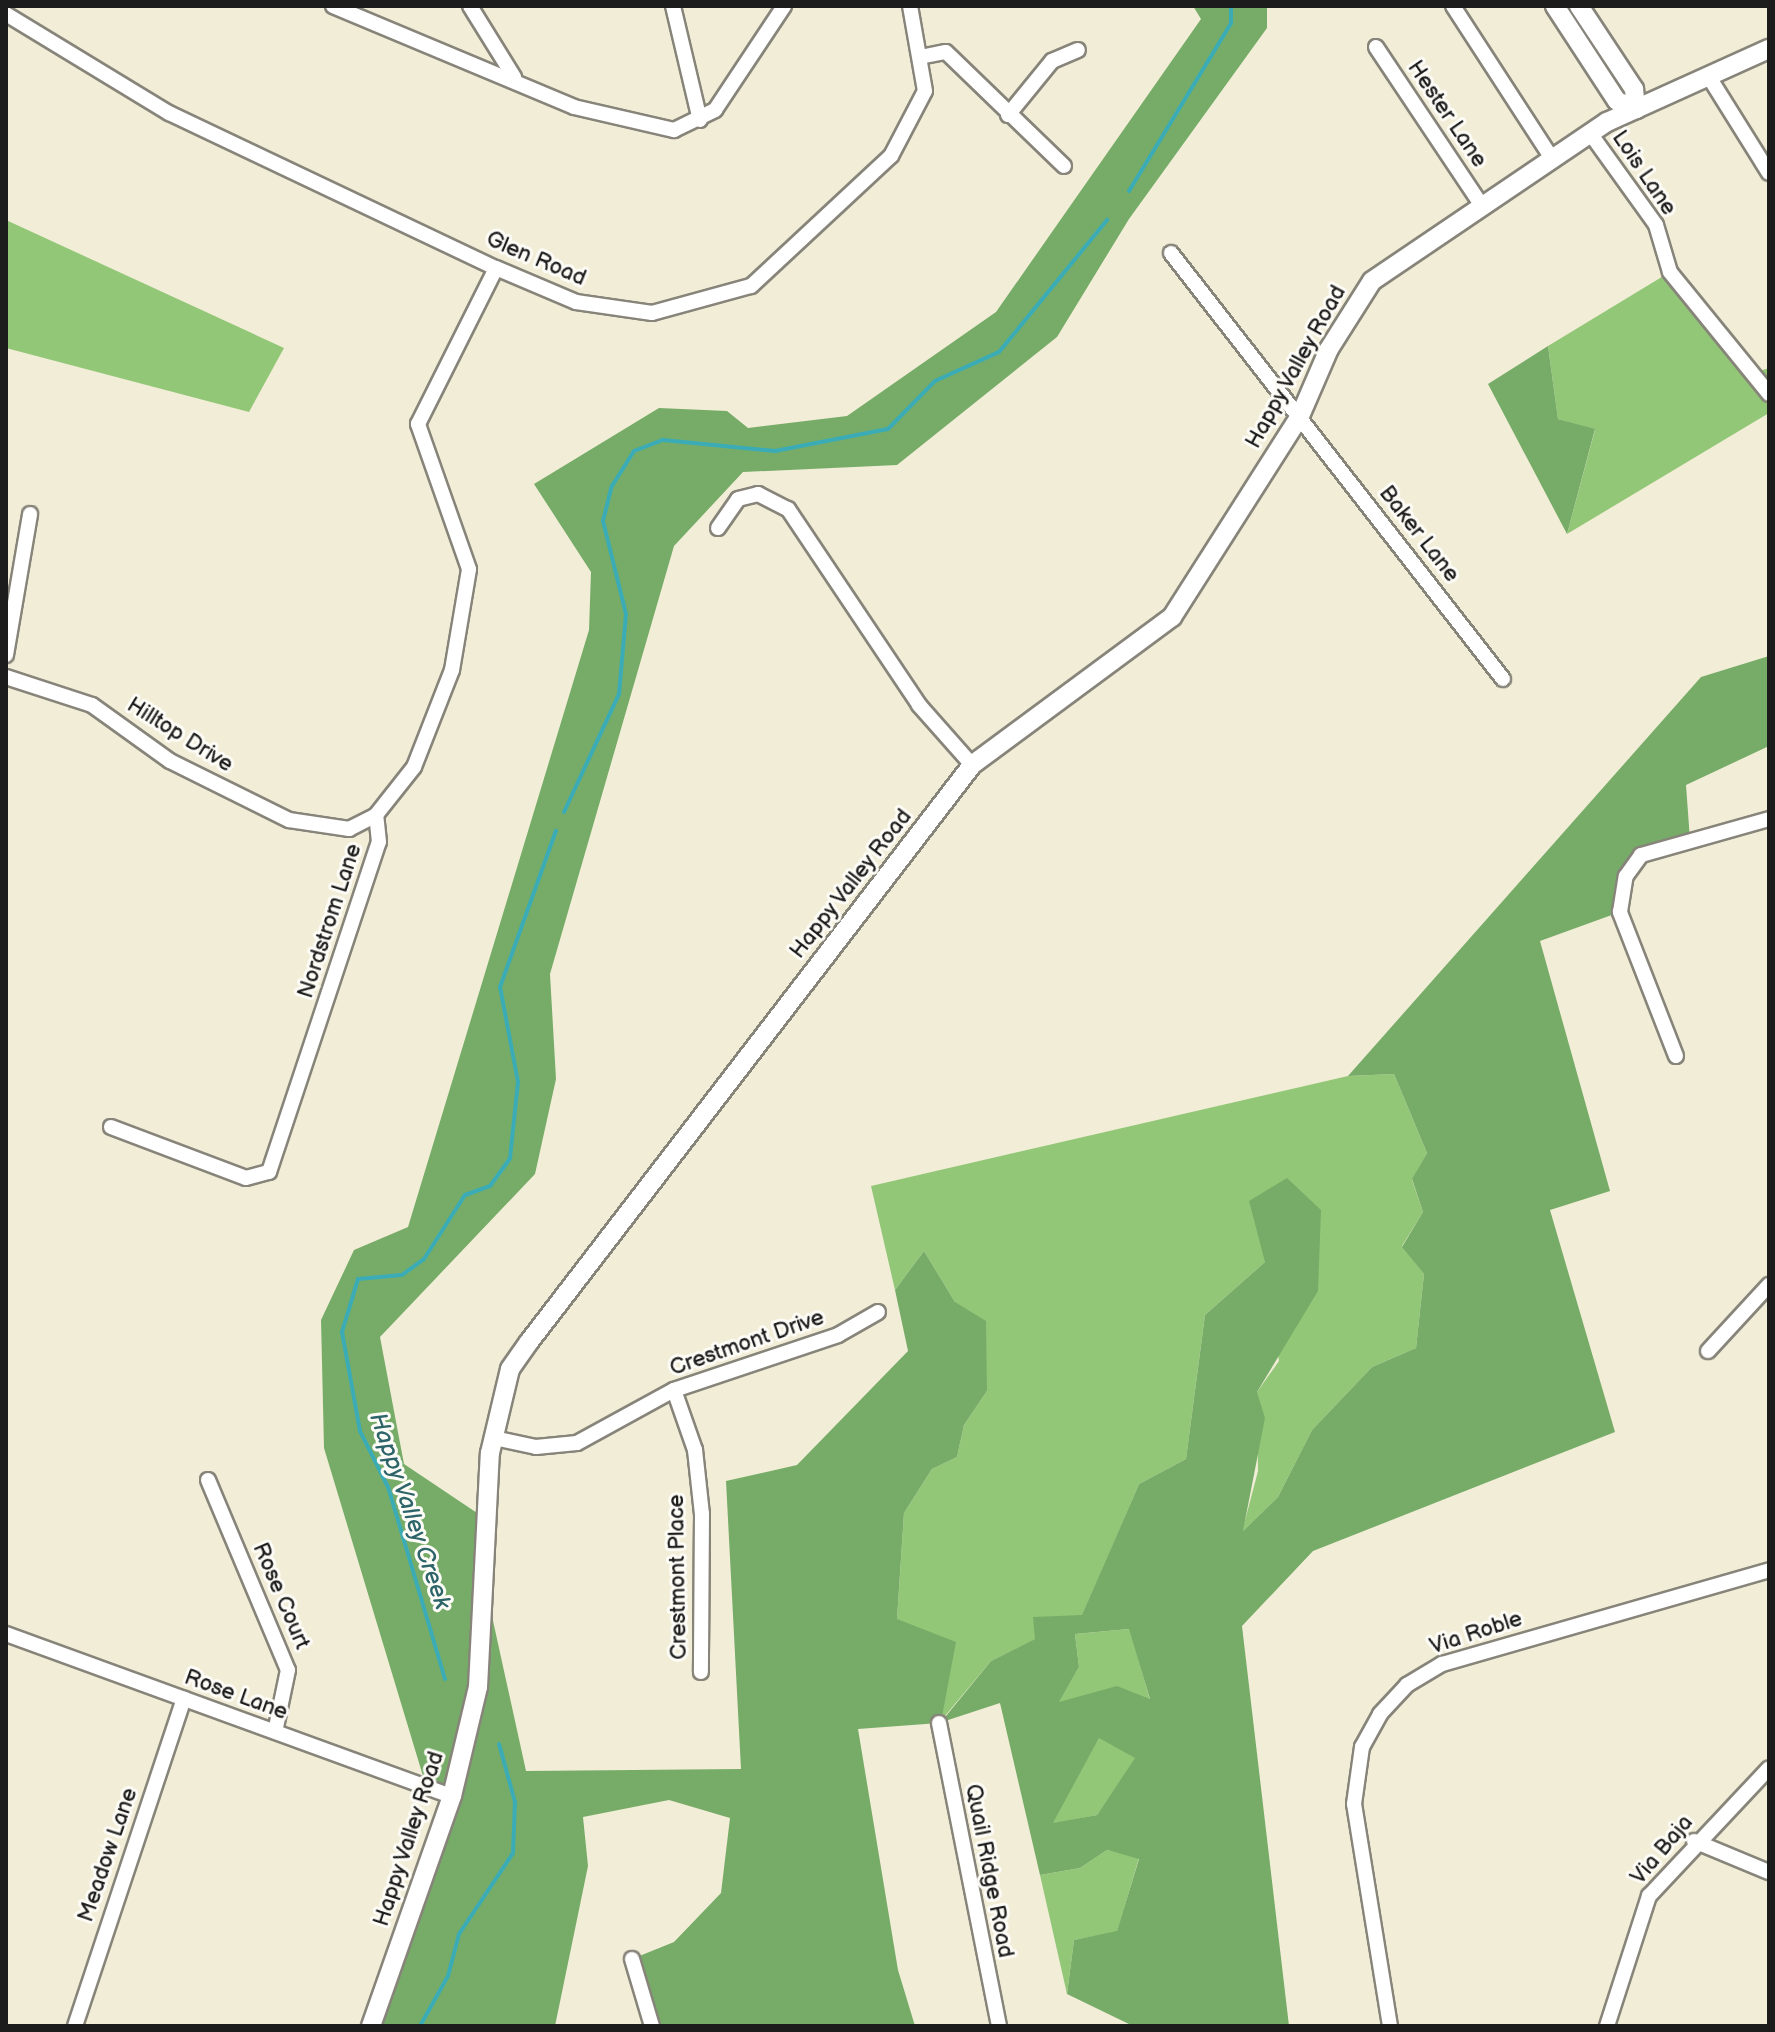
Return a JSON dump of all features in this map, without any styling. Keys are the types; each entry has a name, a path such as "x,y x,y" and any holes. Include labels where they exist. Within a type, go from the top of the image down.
{"street":[{"path":"333,6 514,77 574,107 649,130 700,120 733,87 784,6"},
{"path":"470,6 514,77"},
{"path":"673,6 700,120"},
{"name":"Glen Road","path":"6,14 169,113 496,268 576,302 652,313 751,286 891,156 925,91 925,56 910,6"},
{"path":"1453,6 1551,157"},
{"path":"1555,6 1617,101 1636,109 1634,89 1579,6"},
{"name":"Hester Lane","path":"1376,47 1482,206"},
{"name":"Happy Valley Road","path":"371,2026 452,1796 478,1687 494,1438 510,1369 529,1342 972,765 1172,617 1300,416 1329,349 1372,281 1590,133 1769,49"},
{"path":"1008,115 1052,61 1078,50"},
{"path":"925,56 946,52 1064,166"},
{"path":"1709,77 1769,173"},
{"name":"Lois Lane","path":"1590,133 1656,225 1670,272 1769,394"},
{"name":"Baker Lane","path":"1171,253 1503,679"},
{"path":"376,815 414,767 452,670 469,569 418,424 496,268"},
{"path":"718,528 738,499 758,494 788,509 919,705 972,765"},
{"path":"6,655 30,514"},
{"name":"Hilltop Drive","path":"6,677 92,705 170,761 289,820 349,829 376,815"},
{"name":"Nordstrom Lane","path":"111,1127 246,1178 269,1172 379,842 376,815"},
{"path":"1676,1056 1620,912 1626,876 1641,855 1769,819"},
{"path":"1708,1351 1769,1285"},
{"name":"Crestmont Drive","path":"494,1438 536,1447 577,1443 674,1390 838,1335 878,1312"},
{"name":"Crestmont Place","path":"674,1390 695,1450 702,1514 701,1672"},
{"name":"Rose Court","path":"208,1480 288,1670 275,1732"},
{"name":"Via Roble","path":"1390,2026 1354,1804 1362,1747 1380,1714 1407,1685 1442,1664 1769,1570"},
{"name":"Rose Lane","path":"6,1634 452,1796"},
{"name":"Meadow Lane","path":"75,2026 184,1699"},
{"name":"Quail Ridge Road","path":"939,1723 999,2026"},
{"name":"Via Baja","path":"1607,2026 1649,1896 1694,1841 1769,1768"},
{"path":"1694,1841 1769,1872"},
{"path":"632,1959 652,2026"}],"green space":[{"path":"1193,6 1267,6 1267,28 1129,219 1057,337 897,465 743,472 674,546 550,974 556,1079 535,1174 380,1337 404,1464 489,1521 488,1598 526,1771 741,1769 726,1481 797,1465 908,1351 895,1290 924,1251 955,1302 986,1321 987,1391 964,1425 957,1457 932,1469 904,1513 897,1619 956,1642 941,1722 991,1661 1035,1639 1033,1617 1082,1615 1139,1484 1186,1459 1205,1315 1265,1262 1249,1201 1287,1178 1321,1210 1318,1291 1257,1392 1265,1418 1243,1531 1278,1497 1312,1430 1372,1367 1416,1348 1424,1274 1402,1247 1423,1212 1412,1179 1427,1153 1394,1074 1348,1076 1701,677 1769,656 1769,746 1686,785 1690,840 1640,855 1620,912 1540,941 1610,1191 1550,1210 1615,1432 1313,1551 1242,1626 1289,2026 1133,2026 1067,1994 1074,1940 1117,1931 1139,1859 1107,1850 1080,1868 1040,1875 1000,1703 939,1723 858,1729 898,1970 915,2026 652,2026 632,1959 674,1942 721,1893 730,1818 669,1800 583,1817 588,1866 555,2026 371,2026 452,1796 426,1786 324,1448 321,1320 354,1250 408,1227 589,630 591,572 534,484 659,408 727,411 748,428 847,416 996,312 1201,19","holes":["1129,1629 1150,1699 1117,1686 1059,1702 1079,1667 1075,1634","1099,1738 1135,1758 1097,1815 1053,1823"]},
{"path":"6,220 284,348 249,412 6,348"},
{"path":"1670,272 1756,372 1769,368 1769,413 1567,534 1595,430 1558,419 1548,346"},
{"path":"1548,346 1558,419 1595,429 1567,534 1488,384"},
{"path":"1394,1074 1427,1153 1412,1180 1423,1212 1402,1246 1424,1274 1416,1348 1372,1367 1312,1430 1278,1497 1242,1532 1258,1471 1257,1392 1279,1361 1265,1262 1205,1315 1186,1459 1139,1484 1082,1616 991,1661 939,1723 897,1619 904,1513 932,1469 957,1457 964,1425 987,1391 955,1302 924,1251 895,1290 871,1186 1348,1076"},
{"path":"1130,1629 1150,1700 1058,1703 1079,1667 1075,1634"},
{"path":"1099,1737 1136,1758 1097,1815 1052,1824"},
{"path":"1107,1850 1139,1858 1117,1932 1074,1940 1067,1994 1040,1875 1080,1868"}],"waterway":[{"name":"Happy Valley Creek","path":"1129,191 1231,23 1231,6"},
{"name":"Happy Valley Creek","path":"564,812 619,694 626,614 603,521 612,486 634,451 663,440 775,451 888,429 935,381 999,352 1107,220"},
{"name":"Happy Valley Creek","path":"445,1679 388,1487 360,1431 342,1332 358,1279 402,1275 424,1259 465,1195 490,1186 510,1158 518,1082 500,987 556,831"},
{"name":"Happy Valley Creek","path":"420,2026 448,1976 459,1934 513,1853 515,1802 499,1744"}]}
